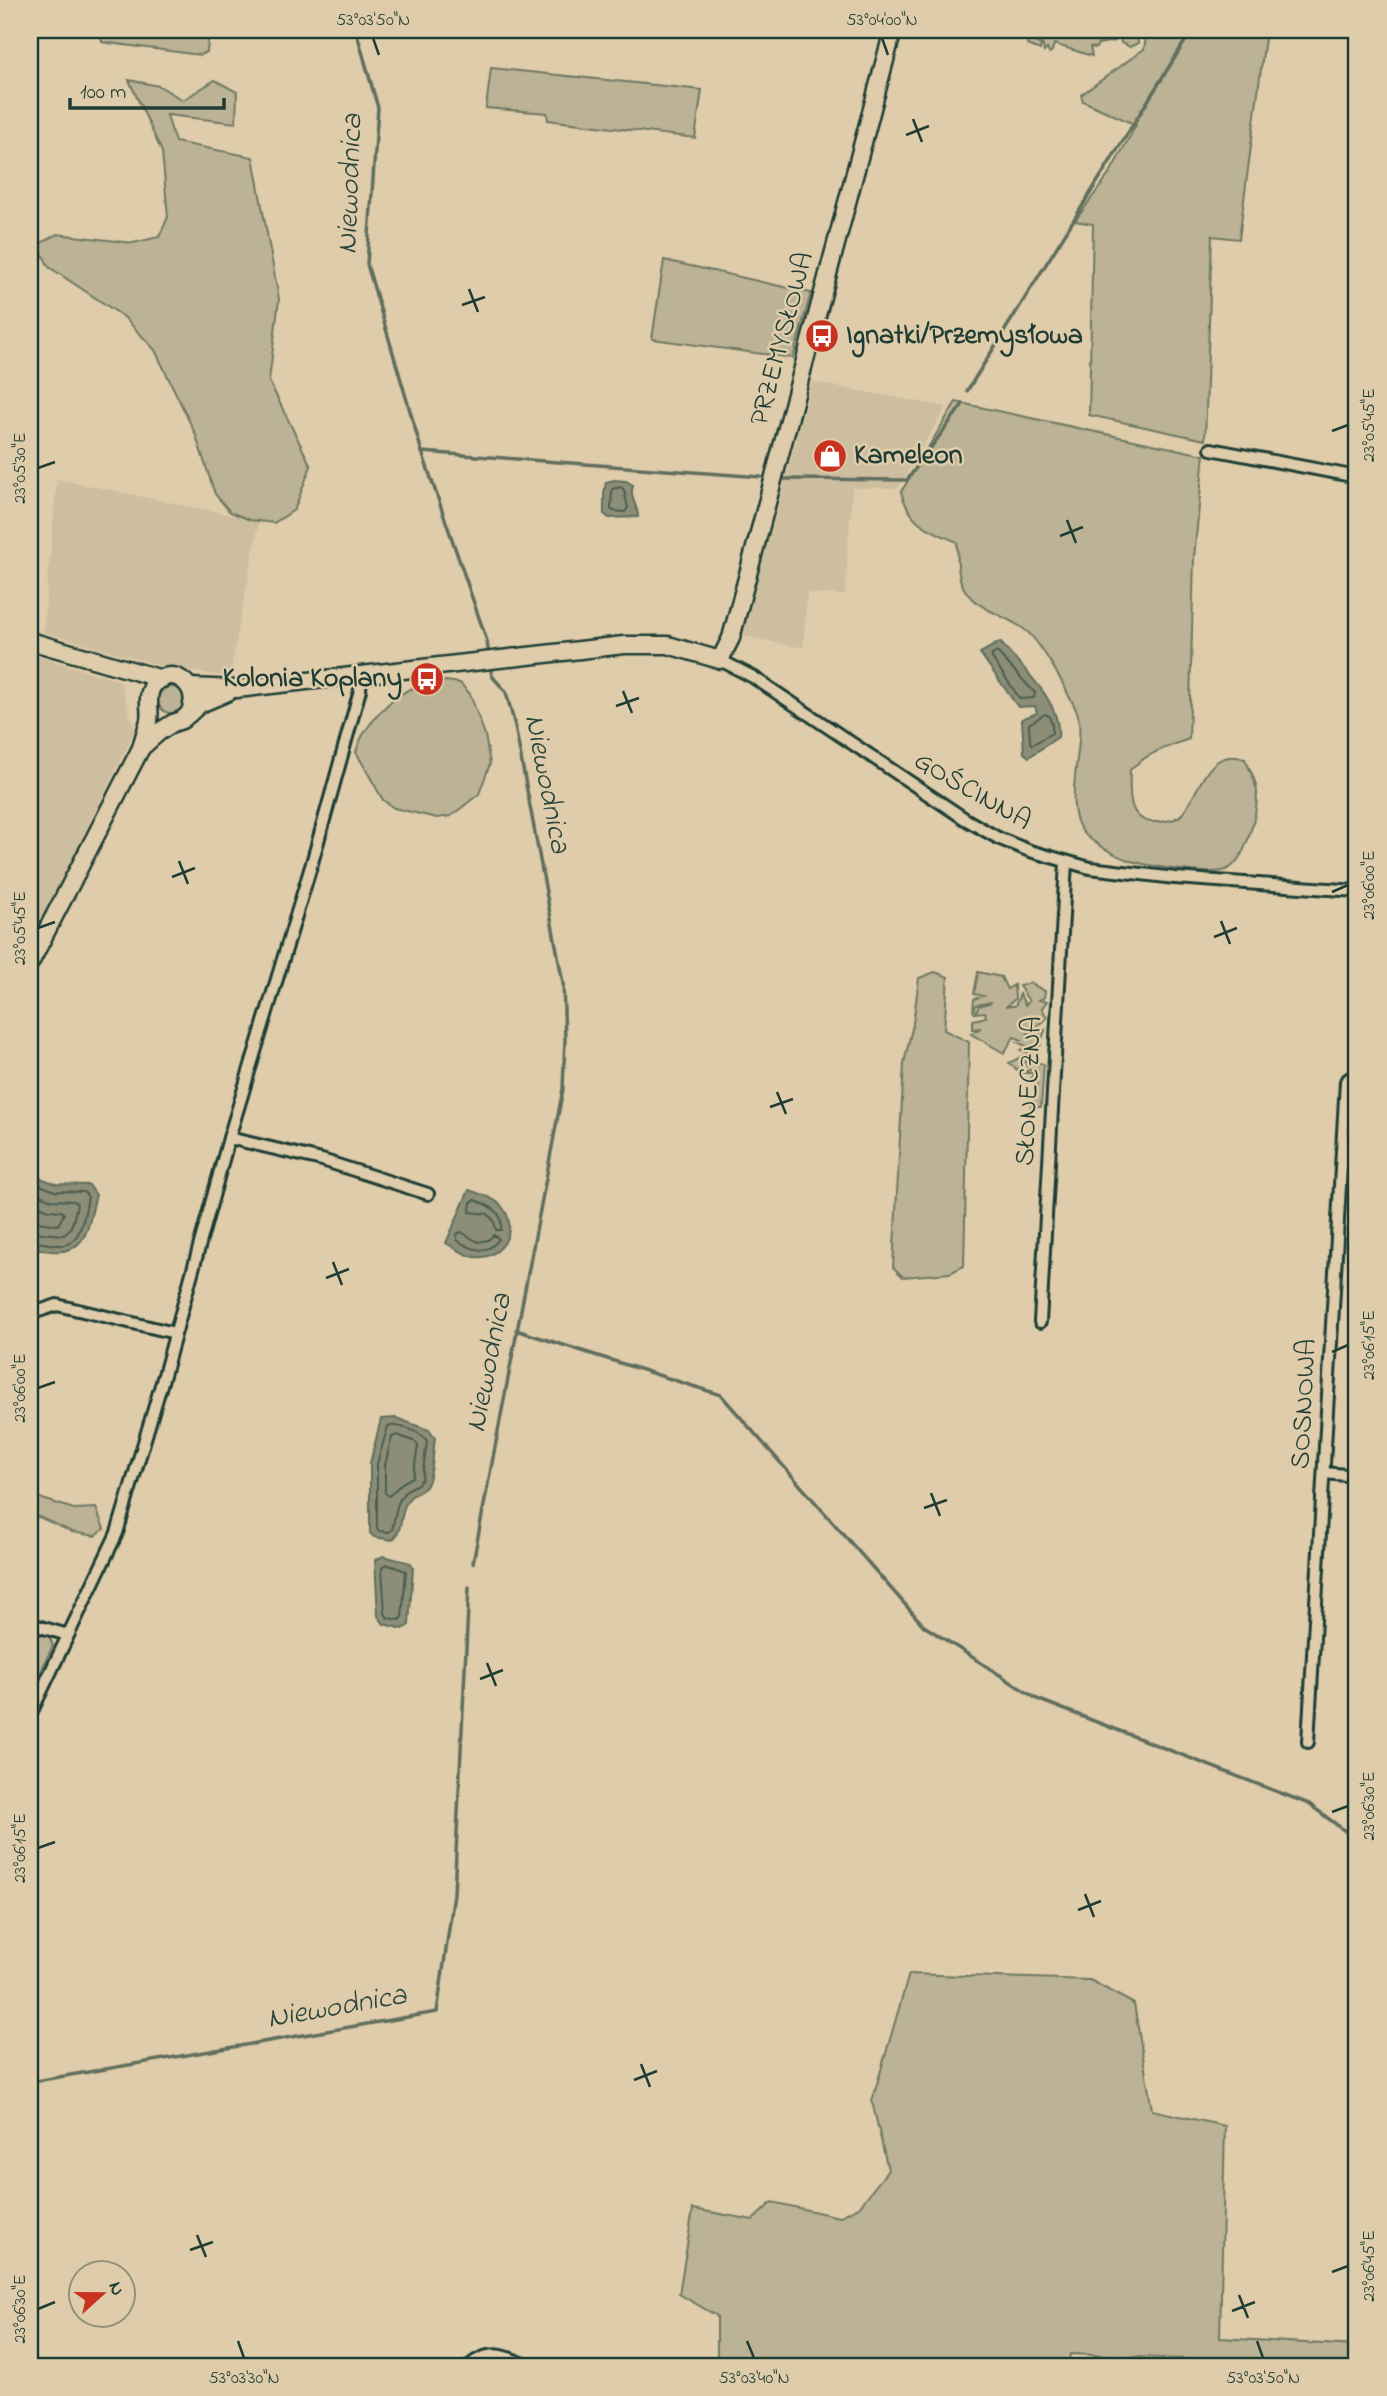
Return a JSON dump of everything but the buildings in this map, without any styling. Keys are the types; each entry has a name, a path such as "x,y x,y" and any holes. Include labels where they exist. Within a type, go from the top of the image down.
{"street":[{"name":"PRZEMYSŁOWA","path":"720,660 731,638 893,30"},
{"path":"1211,449 1357,477"},
{"path":"30,641 162,679"},
{"path":"190,687 237,688 624,645 668,645 720,660"},
{"name":"GOŚCINNA","path":"720,660 753,677 965,819 998,838 1030,851 1090,868 1175,878 1357,891"},
{"path":"115,664 139,684 155,716 173,723"},
{"path":"30,1715 117,1533 229,1138 312,863 360,690 361,675"},
{"path":"30,963 141,748 149,722 149,702 156,682 174,677 183,680 194,695 190,714"},
{"path":"141,748 210,699 237,688"},
{"name":"SŁONECZNA","path":"1040,1322 1066,862"},
{"name":"SOSNOWA","path":"1308,1742 1346,1081 1357,1073"},
{"path":"229,1138 322,1160 428,1195"},
{"path":"30,1314 57,1306 175,1333"},
{"path":"1324,1473 1357,1476"},
{"path":"30,1624 68,1635"},
{"path":"469,2366 478,2359 495,2354 529,2366"}],"shaded area":[{"path":"100,30 182,30 208,40 207,52 200,55 102,42"},
{"path":"1027,30 1132,30 1137,32 1138,43 1130,47 1121,43 1119,33 1115,41 1098,44 1096,48 1090,47 1092,56 1054,44 1049,53 1047,49 1044,52 1042,43 1037,40 1035,42 1041,45 1040,50 1027,45 1028,38 1024,37"},
{"path":"1147,30 1266,30 1239,239 1212,236 1205,440 1089,415 1093,224 1075,221 1110,173 1136,125 1083,101 1081,95 1144,49"},
{"path":"491,68 702,90 695,138 548,120 547,113 486,108"},
{"path":"129,80 159,86 183,100 215,80 237,92 236,123 167,115 175,142 253,157 279,299 269,381 311,466 294,510 274,523 250,520 230,512 215,494 195,433 155,350 124,317 49,267 38,245 57,234 133,243 159,237 168,217 162,152"},
{"path":"664,260 811,293 793,358 652,339"},
{"path":"812,382 946,407 898,488 852,488 845,595 807,593 803,648 742,636"},
{"path":"956,402 1204,455 1194,558 1189,739 1158,751 1136,764 1130,770 1130,797 1140,818 1158,822 1171,820 1183,813 1213,765 1232,757 1245,759 1257,790 1255,813 1245,848 1226,870 1193,871 1131,861 1089,838 1080,827 1075,814 1074,798 1079,746 1078,715 1061,680 1031,635 968,595 959,574 957,542 915,519 901,492"},
{"path":"57,479 259,521 230,673 217,675 162,666 43,632"},
{"path":"30,654 120,681 135,731 30,943"},
{"path":"446,681 460,683 470,694 485,735 490,764 479,794 451,816 437,818 394,808 383,800 356,752 369,725 392,701 412,688"},
{"path":"171,687 180,691 184,700 180,709 171,713 162,709 158,700 162,691"},
{"path":"935,972 948,977 944,1030 969,1042 964,1266 950,1273 903,1277 893,1267 904,1063 919,978"},
{"path":"978,972 1001,977 1007,989 1014,985 1015,999 1007,1006 1015,1006 1020,994 1025,1005 1029,1001 1019,986 1030,983 1045,991 1044,998 1038,1000 1047,1001 1042,1008 1047,1018 1028,1033 1036,1034 1045,1030 1035,1062 1044,1064 1041,1107 1031,1107 1037,1085 1029,1081 1034,1073 1021,1073 1035,1068 1026,1066 1028,1059 1017,1070 1009,1063 1029,1053 1021,1050 1028,1047 1017,1042 1022,1040 1014,1037 1004,1053 971,1034 981,1028 973,1029 973,1020 986,1017 985,1012 975,1013 979,1006 992,1002 976,1005 973,1012 974,999 983,996 974,994"},
{"path":"30,1495 74,1509 96,1508 104,1529 95,1536 72,1532 39,1517 30,1516"},
{"path":"30,1631 49,1636 53,1645 30,1696"},
{"path":"909,1974 1090,1980 1134,2004 1152,2110 1225,2126 1220,2338 1357,2346 1357,2366 1206,2366 1205,2360 1070,2354 1068,2366 717,2366 717,2316 679,2294 693,2209 753,2220 772,2202 839,2217 859,2207 888,2170 872,2101"}],"water":[{"path":"614,480 633,485 632,495 638,517 609,518 604,514 606,482"},
{"path":"1000,642 1039,686 1054,711 1058,724 1058,737 1029,757 1024,753 1022,719 1037,713 1035,706 1018,707 980,653"},
{"path":"30,1174 56,1184 89,1185 96,1195 85,1235 73,1248 51,1251 30,1246"},
{"path":"469,1190 496,1202 507,1216 509,1225 505,1242 493,1254 485,1257 468,1255 446,1243"},
{"path":"396,1418 429,1430 435,1438 428,1483 408,1500 398,1532 392,1540 374,1537 370,1533 370,1463 381,1419"},
{"path":"383,1556 411,1563 413,1568 409,1625 403,1629 384,1624 378,1616 375,1560"}],"waterway":[{"name":"Niewodnica","path":"356,30 378,108 367,264 422,452 487,641 489,657"},
{"path":"967,391 1192,30"},
{"path":"785,479 907,480 963,404"},
{"path":"422,452 761,477"},
{"name":"Niewodnica","path":"473,1563 563,1089 565,1039 563,983 515,726 506,692 492,676 490,665"},
{"path":"516,1330 721,1395 924,1626 1037,1699 1309,1804 1357,1840"},
{"name":"Niewodnica","path":"30,2082 437,2012 454,1894 469,1587"}],"place":[{"name":"Ignatki/Przemysłowa","path":"822,336"},
{"name":"Kameleon","path":"830,456"},
{"name":"Kolonia Koplany","path":"427,679"}]}
